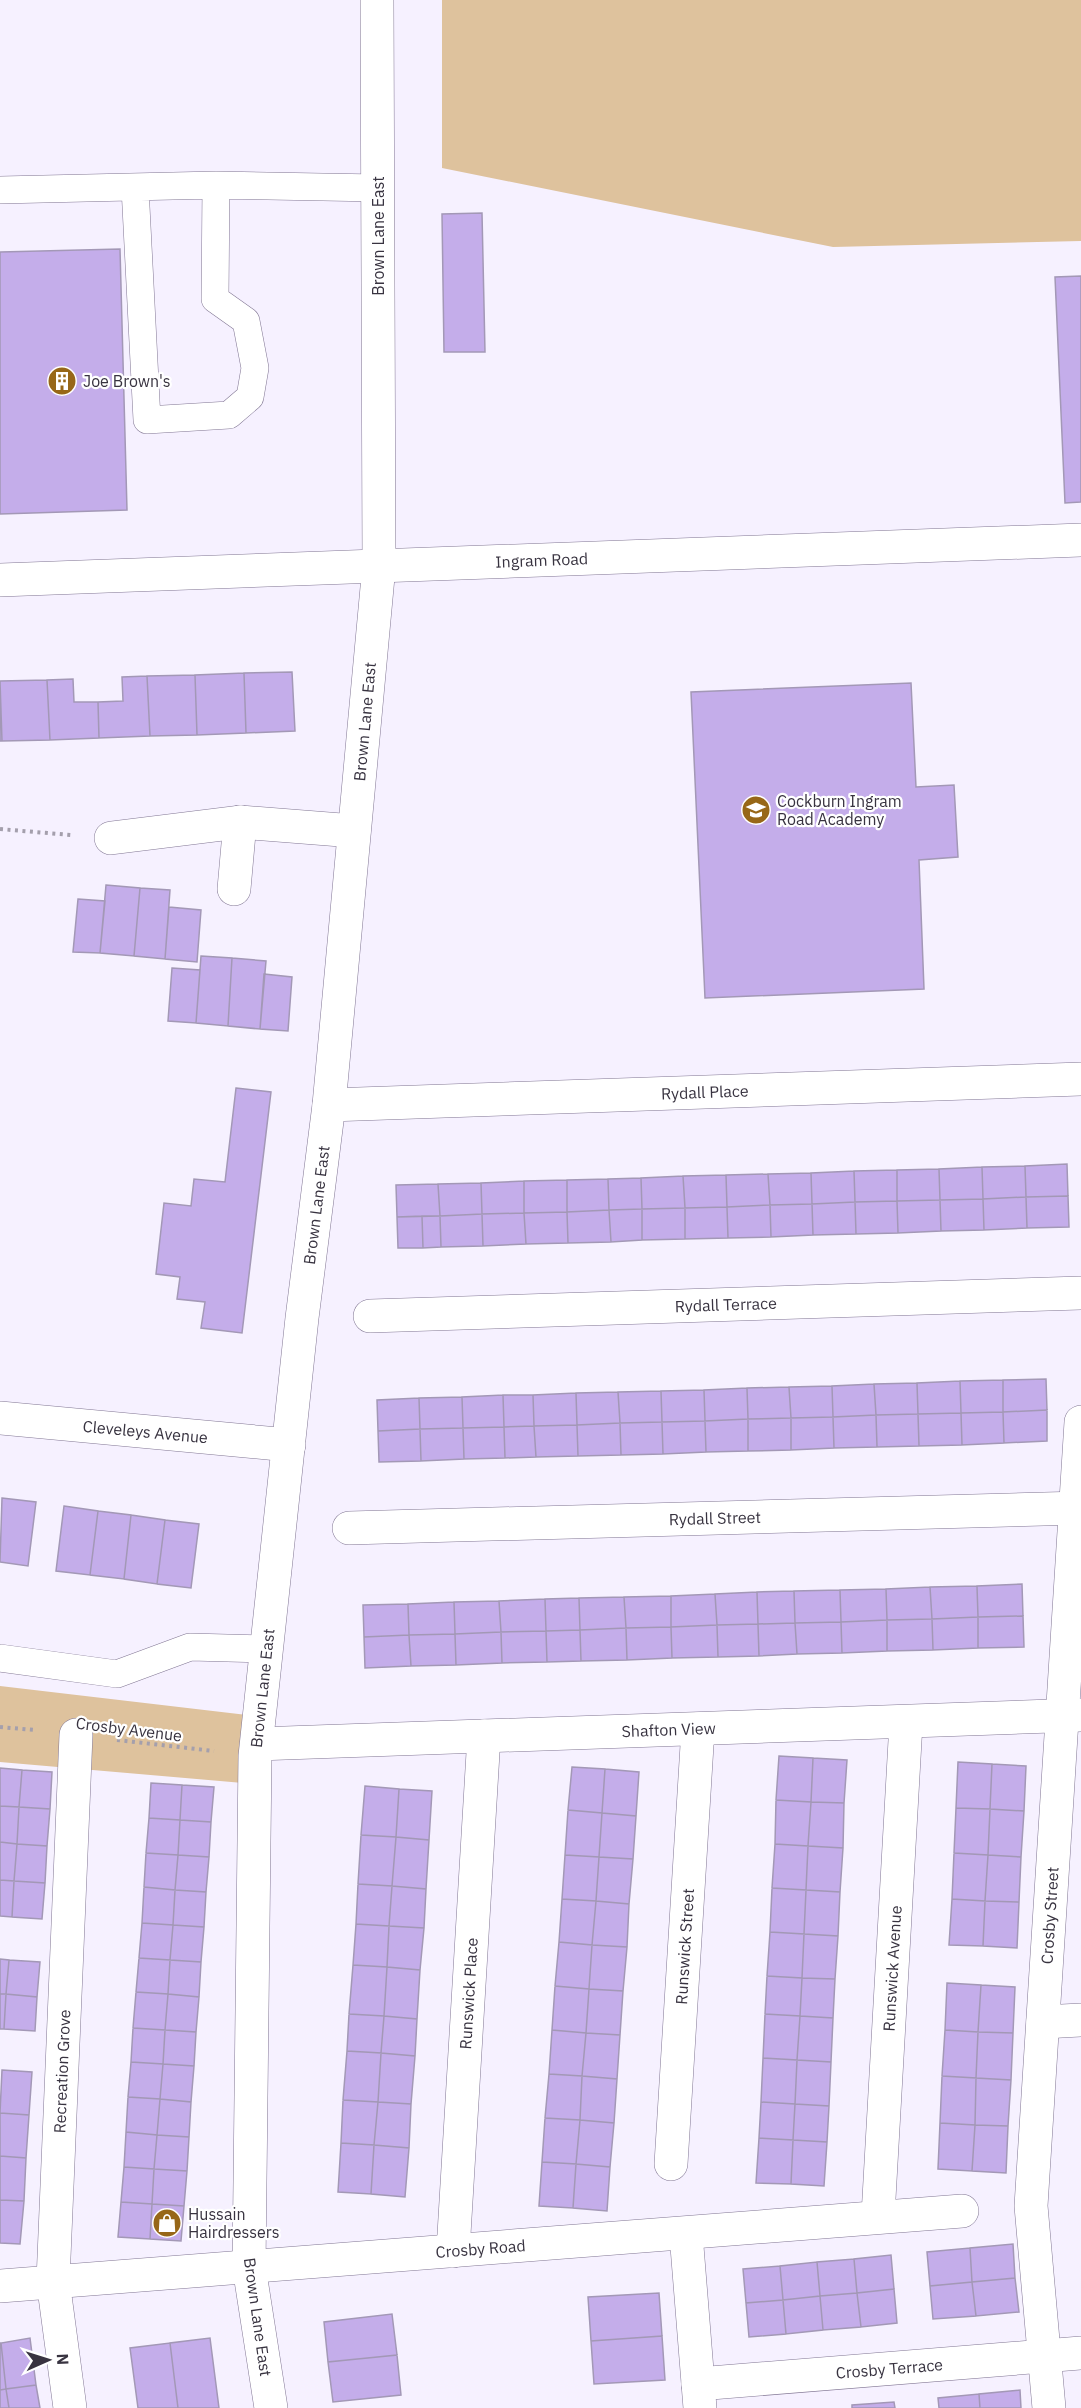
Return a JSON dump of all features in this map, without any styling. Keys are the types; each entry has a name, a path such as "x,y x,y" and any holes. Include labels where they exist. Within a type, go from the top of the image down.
{"street":[{"name":"Brown Lane East","path":"271,2408 249,2267 256,1750 329,1105 379,566 377,0"},
{"name":"Ingram Road","path":"0,580 1081,540"},
{"path":"234,889 240,822"},
{"path":"111,838 240,822 354,831"},
{"name":"Rydall Place","path":"329,1105 1081,1078"},
{"name":"Rydall Terrace","path":"370,1316 1081,1293"},
{"name":"Cleveleys Avenue","path":"0,1418 289,1445"},
{"name":"Crosby Street","path":"1048,2408 1031,2206 1043,2022 1067,1869 1081,1422"},
{"name":"Rydall Street","path":"349,1528 1078,1508"},
{"name":"Shafton View","path":"256,1750 484,1736 1071,1716"},
{"name":"Runswick Avenue","path":"878,2216 906,1723"},
{"name":"Runswick Street","path":"671,2164 698,1729"},
{"name":"Recreation Grove","path":"70,2408 53,2281 76,1735"},
{"name":"Runswick Place","path":"453,2251 484,1736"},
{"path":"1043,2022 1081,2020"},
{"name":"Crosby Road","path":"0,2286 962,2211"},
{"path":"686,2234 699,2396"},
{"name":"Crosby Terrace","path":"699,2396 1081,2353"}],"lane":[{"path":"135,187 147,420 171,420 229,415 250,397 255,368 246,321 215,299 216,185"},
{"path":"0,190 216,185 378,188"},
{"path":"0,1658 117,1674 190,1647 266,1649"}],"path":[{"path":"0,829 111,838"},
{"name":"Crosby Avenue","path":"0,1727 256,1750"}],"shaded area":[{"path":"442,0 1081,0 1081,241 833,247 442,168"},
{"path":"0,1686 247,1715 243,1783 0,1762"}],"building":[{"path":"482,213 485,352 444,352 442,214"},
{"name":"Joe Brown's","path":"120,249 127,510 0,514 0,252"},
{"path":"1081,276 1081,502 1065,503 1055,277"},
{"path":"292,672 295,731 246,733 244,673"},
{"path":"244,673 246,733 197,735 195,675"},
{"path":"195,675 197,735 150,736 147,676"},
{"path":"147,676 150,736 99,738 98,702 123,701 122,677"},
{"path":"73,679 74,702 98,702 99,738 50,740 47,680"},
{"path":"47,680 50,740 2,741 0,681"},
{"path":"911,683 916,787 954,785 958,857 919,860 924,989 705,998 691,692"},
{"path":"0,685 2,741 0,741"},
{"path":"106,885 140,888 134,956 100,953"},
{"path":"140,888 170,890 165,959 134,956"},
{"path":"78,899 105,901 100,953 73,952"},
{"path":"169,907 201,910 197,962 165,959"},
{"path":"201,956 232,958 228,1026 196,1023"},
{"path":"232,958 266,961 260,1029 228,1026"},
{"path":"172,968 200,970 196,1023 168,1021"},
{"path":"264,974 292,977 288,1031 260,1029"},
{"path":"236,1088 271,1092 242,1333 201,1328 205,1302 177,1299 180,1277 156,1274 164,1203 191,1206 194,1179 225,1182"},
{"path":"1067,1164 1068,1196 1026,1197 1025,1166"},
{"path":"1025,1166 1026,1197 983,1199 982,1167"},
{"path":"982,1167 983,1199 940,1200 939,1169"},
{"path":"939,1169 940,1200 897,1201 897,1170"},
{"path":"897,1170 897,1201 855,1202 854,1171"},
{"path":"854,1171 855,1202 812,1204 811,1173"},
{"path":"811,1173 812,1204 770,1205 768,1174"},
{"path":"768,1174 770,1205 727,1207 726,1175"},
{"path":"726,1175 727,1207 685,1208 683,1176"},
{"path":"683,1176 685,1208 642,1209 641,1178"},
{"path":"641,1178 642,1209 609,1210 608,1179"},
{"path":"608,1179 609,1210 567,1212 567,1180"},
{"path":"567,1180 567,1212 524,1213 524,1181"},
{"path":"524,1181 524,1213 482,1214 481,1183"},
{"path":"481,1183 482,1214 440,1216 438,1184"},
{"path":"438,1184 440,1216 397,1217 396,1185"},
{"path":"1068,1196 1069,1227 1027,1228 1026,1197"},
{"path":"1026,1197 1027,1228 984,1230 983,1199"},
{"path":"983,1199 984,1230 941,1231 940,1200"},
{"path":"940,1200 941,1231 898,1233 897,1201"},
{"path":"897,1201 898,1233 856,1234 855,1202"},
{"path":"855,1202 856,1234 813,1235 812,1204"},
{"path":"812,1204 813,1235 771,1237 770,1205"},
{"path":"770,1205 771,1237 728,1238 727,1207"},
{"path":"727,1207 728,1238 685,1239 685,1208"},
{"path":"685,1208 685,1239 642,1240 642,1209"},
{"path":"642,1209 642,1240 611,1242 609,1210"},
{"path":"609,1210 611,1242 568,1243 567,1212"},
{"path":"567,1212 568,1243 526,1244 524,1213"},
{"path":"524,1213 526,1244 483,1246 482,1214"},
{"path":"482,1214 483,1246 441,1247 440,1216"},
{"path":"422,1216 423,1248 398,1248 397,1217"},
{"path":"422,1216 440,1216 441,1247 423,1248"},
{"path":"1046,1379 1047,1410 1003,1412 1003,1380"},
{"path":"1003,1380 1003,1412 961,1413 960,1381"},
{"path":"960,1381 961,1413 918,1414 917,1383"},
{"path":"917,1383 918,1414 876,1415 874,1384"},
{"path":"874,1384 876,1415 833,1417 832,1386"},
{"path":"832,1386 833,1417 791,1418 789,1387"},
{"path":"789,1387 791,1418 748,1419 747,1388"},
{"path":"747,1388 748,1419 705,1421 704,1390"},
{"path":"704,1390 705,1421 662,1422 661,1391"},
{"path":"661,1391 662,1422 620,1423 618,1392"},
{"path":"618,1392 620,1423 577,1425 576,1393"},
{"path":"576,1393 577,1425 534,1426 533,1395"},
{"path":"503,1395 533,1395 534,1426 504,1427"},
{"path":"503,1395 504,1427 463,1428 462,1397"},
{"path":"462,1397 463,1428 420,1429 419,1398"},
{"path":"419,1398 420,1429 378,1431 377,1400"},
{"path":"1047,1410 1047,1441 1004,1443 1003,1412"},
{"path":"1003,1412 1004,1443 962,1445 961,1413"},
{"path":"961,1413 962,1445 919,1446 918,1414"},
{"path":"918,1414 919,1446 877,1447 876,1415"},
{"path":"876,1415 877,1447 834,1448 833,1417"},
{"path":"833,1417 834,1448 791,1450 791,1418"},
{"path":"791,1418 791,1450 748,1451 748,1419"},
{"path":"748,1419 748,1451 706,1452 705,1421"},
{"path":"705,1421 706,1452 663,1454 662,1422"},
{"path":"662,1422 663,1454 621,1455 620,1423"},
{"path":"620,1423 621,1455 578,1456 577,1425"},
{"path":"577,1425 578,1456 536,1457 534,1426"},
{"path":"534,1426 536,1457 505,1458 504,1427"},
{"path":"504,1427 505,1458 464,1459 463,1428"},
{"path":"463,1428 464,1459 421,1461 420,1429"},
{"path":"420,1429 421,1461 379,1462 378,1431"},
{"path":"2,1498 36,1502 28,1566 0,1562"},
{"path":"64,1506 98,1511 90,1575 56,1571"},
{"path":"98,1511 131,1515 124,1579 90,1575"},
{"path":"131,1515 165,1520 157,1584 124,1579"},
{"path":"165,1520 199,1524 191,1588 157,1584"},
{"path":"1022,1584 1023,1616 978,1617 977,1586"},
{"path":"977,1586 978,1617 932,1619 930,1587"},
{"path":"930,1587 932,1619 887,1620 886,1589"},
{"path":"886,1589 887,1620 841,1622 840,1590"},
{"path":"840,1590 841,1622 795,1623 794,1591"},
{"path":"794,1591 795,1623 758,1624 757,1592"},
{"path":"757,1592 758,1624 717,1625 715,1594"},
{"path":"715,1594 717,1625 671,1627 671,1596"},
{"path":"671,1596 671,1627 626,1628 624,1597"},
{"path":"624,1597 626,1628 580,1630 579,1598"},
{"path":"579,1598 580,1630 546,1631 545,1599"},
{"path":"545,1599 546,1631 501,1632 499,1601"},
{"path":"499,1601 501,1632 455,1634 454,1602"},
{"path":"454,1602 455,1634 409,1635 408,1604"},
{"path":"408,1604 409,1635 364,1637 363,1605"},
{"path":"1023,1616 1024,1647 978,1648 978,1617"},
{"path":"978,1617 978,1648 933,1650 932,1619"},
{"path":"932,1619 933,1650 887,1651 887,1620"},
{"path":"887,1620 887,1651 842,1653 841,1622"},
{"path":"841,1622 842,1653 797,1654 795,1623"},
{"path":"795,1623 797,1654 759,1656 758,1624"},
{"path":"758,1624 759,1656 718,1657 717,1625"},
{"path":"717,1625 718,1657 672,1658 671,1627"},
{"path":"671,1627 672,1658 627,1660 626,1628"},
{"path":"626,1628 627,1660 581,1661 580,1630"},
{"path":"580,1630 581,1661 547,1662 546,1631"},
{"path":"546,1631 547,1662 502,1663 501,1632"},
{"path":"501,1632 502,1663 456,1665 455,1634"},
{"path":"455,1634 456,1665 411,1666 409,1635"},
{"path":"409,1635 411,1666 365,1668 364,1637"},
{"path":"779,1756 813,1758 811,1802 776,1800"},
{"path":"813,1758 847,1760 844,1803 811,1802"},
{"path":"958,1762 992,1764 990,1809 956,1808"},
{"path":"992,1764 1026,1766 1024,1811 990,1809"},
{"path":"572,1767 605,1769 602,1813 568,1810"},
{"path":"0,1768 22,1770 19,1807 0,1806"},
{"path":"605,1769 639,1772 636,1816 602,1813"},
{"path":"22,1770 52,1772 50,1809 19,1807"},
{"path":"151,1783 182,1785 180,1820 149,1818"},
{"path":"182,1785 214,1787 211,1822 180,1820"},
{"path":"365,1786 399,1789 396,1837 361,1835"},
{"path":"399,1789 432,1791 429,1840 396,1837"},
{"path":"776,1800 811,1802 808,1846 775,1844"},
{"path":"811,1802 844,1803 843,1848 808,1846"},
{"path":"0,1806 19,1807 17,1844 0,1842"},
{"path":"19,1807 50,1809 47,1846 17,1844"},
{"path":"956,1808 990,1809 988,1855 954,1853"},
{"path":"990,1809 1024,1811 1021,1857 988,1855"},
{"path":"568,1810 602,1813 599,1857 565,1855"},
{"path":"602,1813 636,1816 633,1859 599,1857"},
{"path":"149,1818 180,1820 178,1855 146,1853"},
{"path":"180,1820 211,1822 209,1857 178,1855"},
{"path":"361,1835 396,1837 392,1886 358,1884"},
{"path":"396,1837 429,1840 426,1889 392,1886"},
{"path":"0,1842 17,1844 14,1881 0,1880"},
{"path":"17,1844 47,1846 45,1883 14,1881"},
{"path":"775,1844 808,1846 806,1890 772,1888"},
{"path":"808,1846 843,1848 840,1892 806,1890"},
{"path":"146,1853 178,1855 175,1890 144,1887"},
{"path":"954,1853 988,1855 985,1901 952,1899"},
{"path":"178,1855 209,1857 206,1892 175,1890"},
{"path":"565,1855 599,1857 596,1901 562,1899"},
{"path":"988,1855 1021,1857 1019,1902 985,1901"},
{"path":"599,1857 633,1859 629,1904 596,1901"},
{"path":"0,1880 14,1881 12,1917 0,1916"},
{"path":"14,1881 45,1883 42,1919 12,1917"},
{"path":"358,1884 392,1886 389,1926 356,1924"},
{"path":"392,1886 426,1889 424,1928 389,1926"},
{"path":"144,1887 175,1890 173,1925 142,1923"},
{"path":"772,1888 806,1890 804,1934 770,1932"},
{"path":"175,1890 206,1892 204,1927 173,1925"},
{"path":"806,1890 840,1892 838,1936 804,1934"},
{"path":"562,1899 596,1901 592,1945 559,1942"},
{"path":"952,1899 985,1901 983,1946 949,1945"},
{"path":"596,1901 629,1904 627,1947 592,1945"},
{"path":"985,1901 1019,1902 1017,1948 983,1946"},
{"path":"142,1923 173,1925 170,1960 139,1958"},
{"path":"356,1924 389,1926 387,1967 353,1965"},
{"path":"173,1925 204,1927 201,1962 170,1960"},
{"path":"389,1926 424,1928 420,1970 387,1967"},
{"path":"770,1932 804,1934 802,1978 767,1976"},
{"path":"804,1934 838,1936 835,1979 802,1978"},
{"path":"559,1942 592,1945 589,1989 555,1986"},
{"path":"592,1945 627,1947 623,1991 589,1989"},
{"path":"139,1958 170,1960 168,1994 136,1992"},
{"path":"0,1959 9,1960 6,1994 0,1994"},
{"path":"9,1960 40,1962 37,1997 6,1994"},
{"path":"170,1960 201,1962 199,1997 168,1994"},
{"path":"353,1965 387,1967 384,2016 349,2014"},
{"path":"387,1967 420,1970 417,2019 384,2016"},
{"path":"767,1976 802,1978 800,2016 765,2014"},
{"path":"802,1978 835,1979 833,2018 800,2016"},
{"path":"947,1983 981,1985 978,2032 945,2030"},
{"path":"981,1985 1015,1987 1013,2033 978,2032"},
{"path":"555,1986 589,1989 586,2033 552,2030"},
{"path":"589,1989 623,1991 620,2035 586,2033"},
{"path":"136,1992 168,1994 165,2030 133,2028"},
{"path":"0,1994 6,1994 4,2029 0,2029"},
{"path":"6,1994 37,1997 35,2031 4,2029"},
{"path":"168,1994 199,1997 196,2032 165,2030"},
{"path":"349,2014 384,2016 381,2053 347,2051"},
{"path":"765,2014 800,2016 797,2060 763,2058"},
{"path":"384,2016 417,2019 415,2056 381,2053"},
{"path":"800,2016 833,2018 831,2062 797,2060"},
{"path":"133,2028 165,2030 163,2064 131,2062"},
{"path":"165,2030 196,2032 194,2066 163,2064"},
{"path":"552,2030 586,2033 582,2076 549,2074"},
{"path":"945,2030 978,2032 976,2078 942,2076"},
{"path":"978,2032 1013,2033 1011,2080 976,2078"},
{"path":"586,2033 620,2035 617,2079 582,2076"},
{"path":"347,2051 381,2053 378,2102 343,2100"},
{"path":"381,2053 415,2056 411,2104 378,2102"},
{"path":"763,2058 797,2060 795,2104 761,2102"},
{"path":"797,2060 831,2062 829,2106 795,2104"},
{"path":"131,2062 163,2064 160,2099 128,2097"},
{"path":"163,2064 194,2066 191,2102 160,2099"},
{"path":"2,2070 32,2072 29,2115 0,2113"},
{"path":"549,2074 582,2076 580,2120 545,2118"},
{"path":"582,2076 617,2079 614,2123 580,2120"},
{"path":"942,2076 976,2078 975,2125 940,2123"},
{"path":"976,2078 1011,2080 1008,2126 975,2125"},
{"path":"128,2097 160,2099 157,2135 126,2132"},
{"path":"160,2099 191,2102 189,2137 157,2135"},
{"path":"343,2100 378,2102 374,2145 341,2143"},
{"path":"378,2102 411,2104 409,2148 374,2145"},
{"path":"761,2102 795,2104 793,2140 759,2138"},
{"path":"795,2104 829,2106 827,2142 793,2140"},
{"path":"0,2113 29,2115 26,2158 0,2156"},
{"path":"545,2118 580,2120 576,2164 542,2162"},
{"path":"580,2120 614,2123 610,2167 576,2164"},
{"path":"940,2123 975,2125 972,2171 938,2169"},
{"path":"975,2125 1008,2126 1006,2173 972,2171"},
{"path":"126,2132 157,2135 154,2169 124,2167"},
{"path":"157,2135 189,2137 187,2171 154,2169"},
{"path":"759,2138 793,2140 791,2184 756,2183"},
{"path":"793,2140 827,2142 824,2186 791,2184"},
{"path":"341,2143 374,2145 371,2194 338,2192"},
{"path":"374,2145 409,2148 405,2197 371,2194"},
{"path":"0,2156 26,2158 24,2201 0,2200"},
{"path":"542,2162 576,2164 573,2208 539,2206"},
{"path":"576,2164 610,2167 607,2211 573,2208"},
{"path":"124,2167 154,2169 152,2204 121,2202"},
{"path":"154,2169 187,2171 184,2206 152,2204"},
{"path":"0,2200 24,2201 20,2244 0,2243"},
{"path":"121,2202 152,2204 150,2239 118,2237"},
{"name":"Hussain Hairdressers","path":"152,2204 184,2206 181,2241 150,2239"},
{"path":"1013,2244 1015,2278 972,2282 970,2248"},
{"path":"970,2248 972,2282 930,2286 927,2252"},
{"path":"891,2255 894,2289 857,2293 854,2259"},
{"path":"854,2259 857,2293 820,2296 817,2262"},
{"path":"817,2262 820,2296 783,2300 780,2266"},
{"path":"780,2266 783,2300 746,2303 743,2269"},
{"path":"1015,2278 1019,2312 976,2316 972,2282"},
{"path":"972,2282 976,2316 933,2319 930,2286"},
{"path":"894,2289 897,2323 861,2327 857,2293"},
{"path":"659,2293 662,2336 591,2341 588,2297"},
{"path":"857,2293 861,2327 823,2330 820,2296"},
{"path":"820,2296 823,2330 786,2334 783,2300"},
{"path":"783,2300 786,2334 749,2337 746,2303"},
{"path":"392,2314 397,2355 328,2362 324,2322"},
{"path":"662,2336 665,2380 594,2384 591,2341"},
{"path":"30,2338 36,2385 6,2389 1,2343"},
{"path":"210,2338 219,2408 178,2408 170,2343"},
{"path":"0,2343 6,2389 0,2390"},
{"path":"170,2343 178,2408 138,2408 130,2348"},
{"path":"397,2355 401,2395 333,2402 328,2362"},
{"path":"36,2385 40,2408 9,2408 6,2389"},
{"path":"6,2389 9,2408 0,2408 0,2390"},
{"path":"1020,2390 1021,2408 980,2408 979,2394"},
{"path":"979,2394 980,2408 939,2408 938,2398"},
{"path":"894,2402 895,2408 852,2408 852,2405"}],"place":[{"name":"Joe Brown's","path":"62,381"},
{"name":"Cockburn Ingram Road Academy","path":"756,810"},
{"name":"Hussain Hairdressers","path":"167,2223"}]}
